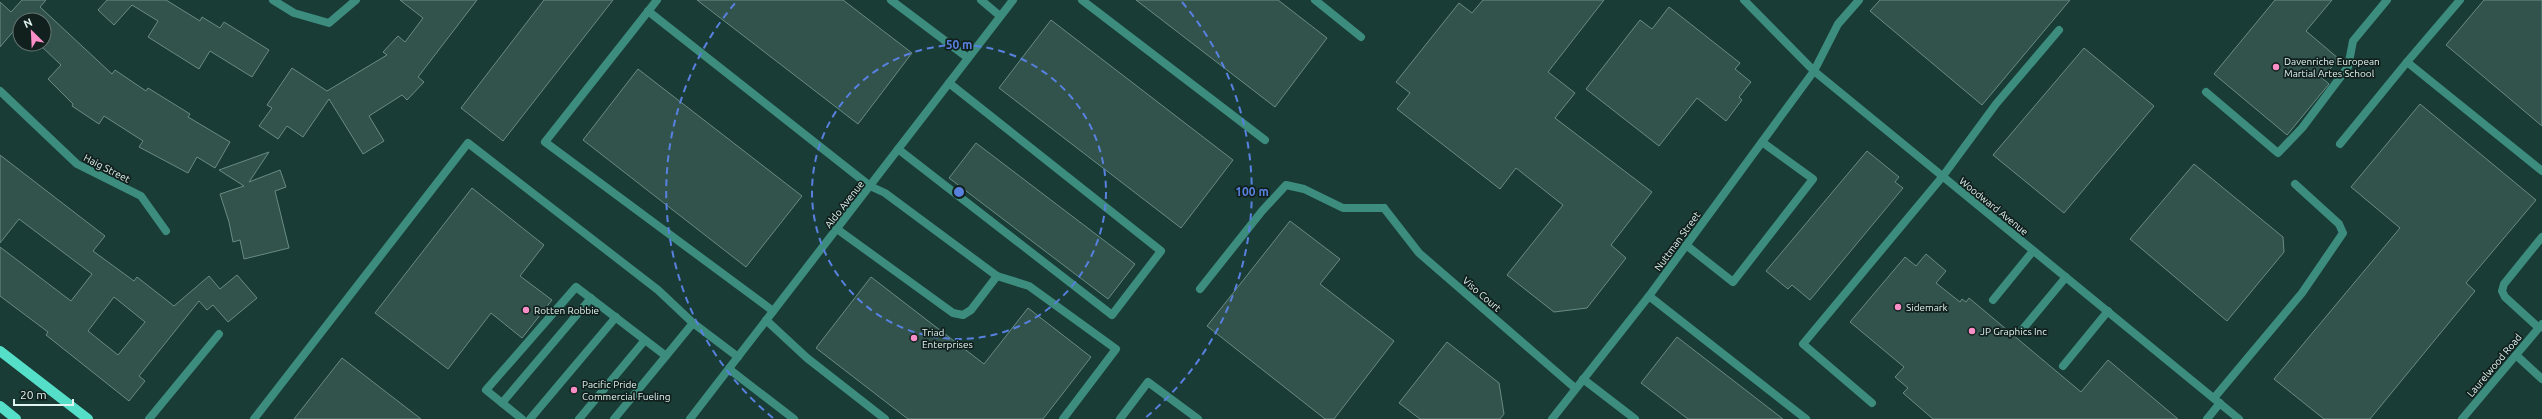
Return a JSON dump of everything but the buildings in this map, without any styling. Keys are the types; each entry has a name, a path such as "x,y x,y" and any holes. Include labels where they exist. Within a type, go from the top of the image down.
{"main road":[{"path":"0,351 88,419"},
{"path":"0,406 16,419"}],"street":[{"path":"273,0 294,13 329,23 356,0"},
{"path":"657,0 545,142 773,311"},
{"path":"891,0 968,58"},
{"path":"981,0 1000,16"},
{"name":"Aldo Avenue","path":"690,419 1013,0"},
{"path":"1082,0 1265,140"},
{"path":"1315,0 1361,37"},
{"name":"Woodward Avenue","path":"1744,0 1814,71 2239,419"},
{"name":"Nuttman Street","path":"1552,419 1649,296 1762,142 1814,71 1838,24 1859,0"},
{"path":"2206,92 2278,153 2302,128 2348,67 2353,41 2387,0"},
{"path":"2340,144 2460,0"},
{"path":"648,11 870,186 885,193 997,276 1029,286 1116,349 1063,419"},
{"path":"1872,403 1803,344 1943,176 1996,104 2059,30"},
{"path":"2407,62 2542,171"},
{"path":"898,149 1112,315 1161,251 949,83"},
{"name":"Haig Street","path":"0,92 78,164 141,196 166,231"},
{"path":"1686,245 1733,282 1813,179 1762,142"},
{"path":"254,419 468,143 658,290 693,323 738,357"},
{"path":"2207,419 2217,401 2302,293 2343,233 2339,224 2295,184"},
{"name":"Viso Court","path":"1200,289 1262,211 1286,185 1304,189 1343,208 1384,208 1419,253 1575,388"},
{"path":"837,228 953,313 963,316 971,310 997,276"},
{"path":"2541,326 2505,297 2502,291 2504,284 2542,237"},
{"path":"1993,300 2033,251"},
{"path":"2022,330 2066,277"},
{"path":"522,419 486,390 576,287 666,356"},
{"path":"1649,296 1806,419"},
{"path":"502,403 591,298"},
{"path":"2063,366 2108,312"},
{"path":"530,419 616,317"},
{"path":"766,320 807,358 885,419"},
{"path":"614,419 693,323"},
{"name":"Laurelwood Road","path":"2462,419 2541,326"},
{"path":"149,419 219,334"},
{"path":"579,419 645,340"},
{"path":"2516,355 2542,379"},
{"path":"729,369 794,419"},
{"path":"1583,379 1635,419"},
{"path":"1120,419 1148,382 1198,419"}],"place":[{"name":"Davenriche European Martial Artes School","path":"2276,67"},
{"name":"Sidemark","path":"1898,307"},
{"name":"Rotten Robbie","path":"526,310"},
{"name":"JP Graphics Inc","path":"1972,331"},
{"name":"Triad Enterprises","path":"914,338"},
{"name":"Pacific Pride Commercial Fueling","path":"574,390"}]}
